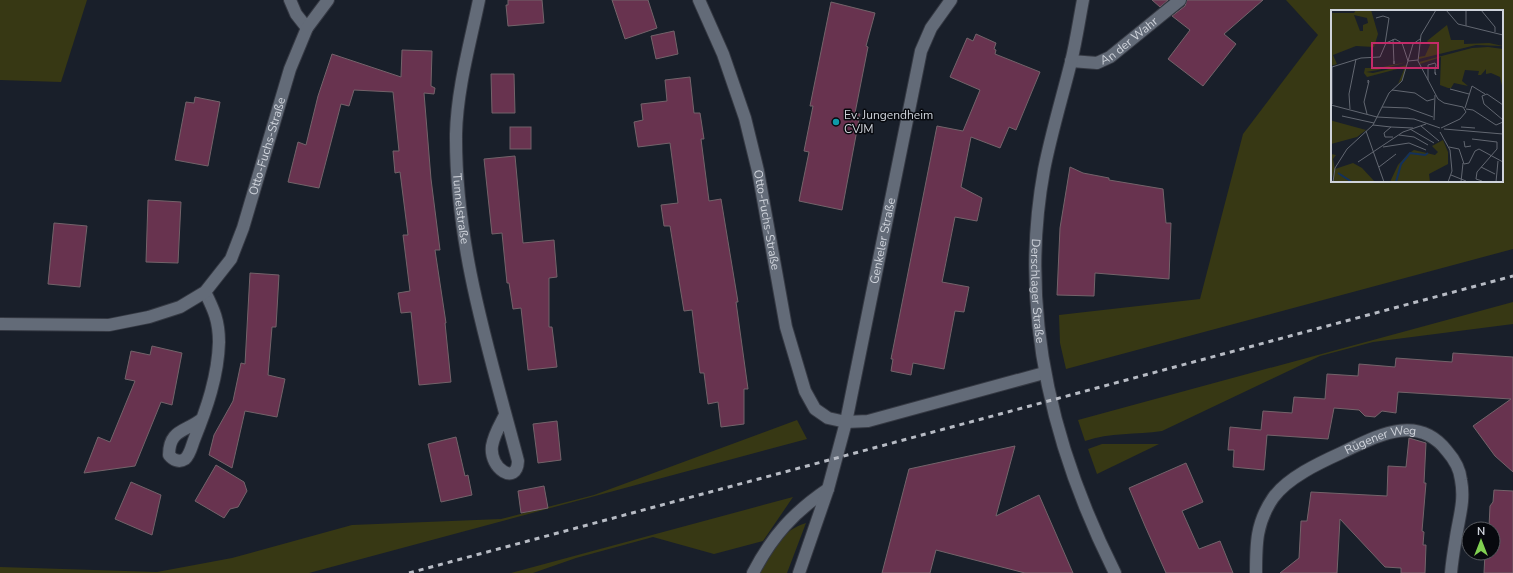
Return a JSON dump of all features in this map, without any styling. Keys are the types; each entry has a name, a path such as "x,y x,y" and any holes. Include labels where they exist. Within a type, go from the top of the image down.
{"street":[{"path":"290,0 296,14 307,28"},
{"name":"Otto-Fuchs-Straße","path":"0,324 109,325 149,318 180,307 205,292 231,258 243,228 290,69 307,28 328,0"},
{"name":"Tunnelstraße","path":"479,0 460,94 456,133 457,179 463,234 476,304 506,414"},
{"name":"Otto-Fuchs-Straße","path":"699,0 723,54 745,118 758,171 786,327 805,391 815,409 828,418 846,422 868,421 1044,373"},
{"name":"Genkeler Straße","path":"799,573 828,489 846,422 921,51 930,28 951,0"},
{"name":"Derschlager Straße","path":"1084,0 1071,61 1044,171 1038,219 1036,294 1037,322 1044,373 1054,416 1065,453 1085,506 1115,573"},
{"name":"An der Wahr","path":"1071,61 1097,63 1110,58 1180,0"},
{"path":"202,419 215,379 219,341 217,314 205,292"},
{"name":"Rügener Weg","path":"1256,573 1256,546 1260,523 1274,497 1297,476 1318,463 1383,433 1397,430 1412,430 1426,434 1441,443 1454,460 1461,480 1463,504 1451,573"},
{"path":"753,573 773,540 792,516 805,504 828,489"}],"shaded area":[{"path":"0,0 87,0 61,82 0,80"},
{"path":"1286,0 1513,0 1513,249 1066,369 1060,343 1059,315 1200,299 1243,134 1318,35"},
{"path":"1513,302 1513,324 1373,342 1320,356 1162,431 1104,436 1085,441 1078,420"},
{"path":"797,420 807,439 309,573 0,573 0,567 157,572 232,558 352,525 501,519 594,495"},
{"path":"1102,444 1159,444 1097,474 1088,449"},
{"path":"793,497 763,541 714,554 653,537 576,558 533,573 511,573"},
{"path":"806,523 787,573 759,573 783,537 790,531"}],"building":[{"path":"508,0 542,0 544,23 508,26 506,5 508,5"},
{"path":"612,0 648,0 657,28 625,39"},
{"path":"1152,0 1168,0 1160,7"},
{"path":"1187,0 1263,0 1224,34 1236,44 1203,86 1168,59 1190,30 1172,16 1185,6"},
{"name":"Ev. Jungendheim CVJM","path":"831,2 875,13 866,46 868,47 855,113 860,114 842,210 799,201 809,152 804,151 813,106 810,106"},
{"path":"674,31 678,54 656,59 651,36"},
{"path":"976,34 996,43 994,49 996,50 995,54 1040,72 1016,130 1009,127 1000,148 971,137 961,187 982,198 977,221 955,217 942,282 969,287 964,312 955,311 944,369 913,363 911,375 891,371 893,359 891,359 937,126 963,131 980,90 950,77 967,38 973,41"},
{"path":"402,50 432,51 431,86 435,88 434,94 424,93 431,179 440,250 435,250 446,323 451,382 419,385 411,312 401,313 398,293 410,291 403,235 408,235 400,172 395,173 393,151 399,151 393,92 354,90 349,106 341,104 319,188 288,182 298,142 306,145 318,96 332,54 401,77"},
{"path":"491,74 514,74 515,113 492,113"},
{"path":"690,77 694,113 700,113 704,139 701,139 709,201 721,199 738,302 736,302 748,389 744,389 744,424 721,427 718,402 708,404 704,373 700,373 692,310 684,311 670,226 664,226 661,205 678,203 670,143 638,147 634,122 643,120 641,104 667,101 665,80"},
{"path":"195,97 220,102 208,166 175,160 186,102 194,103"},
{"path":"510,127 531,127 531,149 510,149"},
{"path":"515,156 523,243 554,240 557,277 549,278 549,327 552,327 557,367 528,370 521,308 513,309 509,283 507,283 502,233 492,234 484,159"},
{"path":"1070,167 1083,173 1109,178 1109,180 1163,189 1166,223 1171,223 1169,279 1095,273 1094,296 1057,295 1060,228"},
{"path":"148,200 181,202 178,263 146,262"},
{"path":"54,223 87,226 80,287 48,284"},
{"path":"250,273 279,275 276,327 272,327 268,375 285,379 277,417 245,411 232,468 209,455 214,435 233,401 241,363 245,364"},
{"path":"152,346 182,353 172,405 161,402 135,466 84,473 98,437 110,442 135,381 125,379 131,351 150,355"},
{"path":"1453,353 1513,357 1513,472 1495,456 1473,426 1511,399 1398,392 1396,413 1382,411 1375,417 1365,416 1359,410 1334,408 1328,439 1267,435 1264,470 1233,467 1234,450 1228,450 1230,427 1261,430 1263,411 1292,413 1294,397 1325,399 1327,374 1358,376 1359,364 1395,367 1396,358 1452,362"},
{"path":"557,421 561,460 538,463 533,424"},
{"path":"456,437 465,476 468,475 472,495 441,502 428,444"},
{"path":"1409,438 1426,443 1424,483 1426,483 1422,531 1424,532 1423,545 1426,545 1425,573 1401,573 1401,568 1385,567 1340,519 1337,573 1280,573 1299,558 1301,521 1307,521 1311,492 1387,496 1388,466 1406,467"},
{"path":"1015,446 996,516 1039,495 1073,573 1025,573 936,550 930,573 882,573 909,469"},
{"path":"1186,463 1203,502 1182,511 1199,549 1220,541 1233,573 1166,573 1145,526 1129,488"},
{"path":"216,465 244,482 247,491 238,507 230,509 224,518 195,501"},
{"path":"131,482 161,495 152,535 115,519"},
{"path":"544,486 548,508 521,513 518,491"},
{"path":"1494,490 1513,491 1513,573 1484,573 1485,561 1501,561 1501,521 1489,521 1490,506 1493,502"}],"railway":[{"path":"409,573 1513,276"}],"place":[{"name":"Ev. Jungendheim CVJM","path":"836,122"}]}
